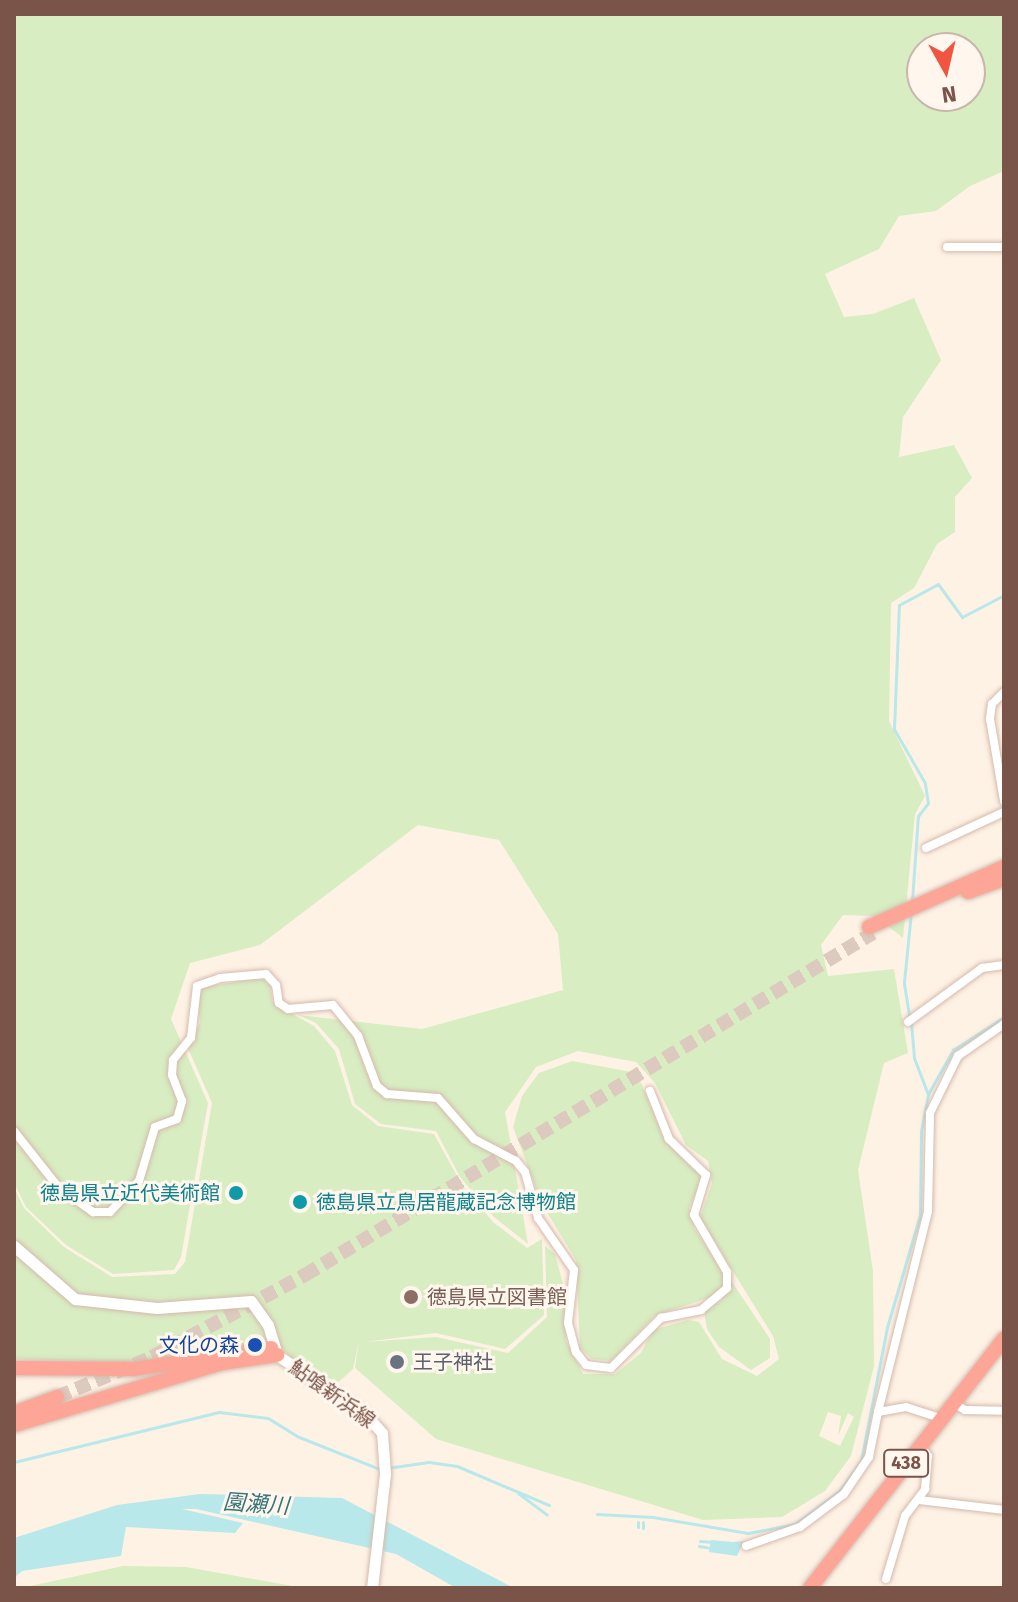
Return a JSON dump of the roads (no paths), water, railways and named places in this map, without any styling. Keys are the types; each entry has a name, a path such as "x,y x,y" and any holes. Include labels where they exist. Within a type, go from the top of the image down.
{"highway":[{"path":"871,930 1004,867"},
{"path":"958,891 1004,879"},
{"name":"438","path":"810,1588 1004,1339"},
{"path":"14,1368 134,1369 275,1351"},
{"path":"14,1425 222,1363 275,1351"},
{"path":"14,1405 56,1393 14,1413"}],"street":[{"path":"947,247 1004,247"},
{"path":"1004,692 992,704 990,719 1004,801"},
{"path":"926,848 1004,812"},
{"path":"908,1022 982,968 1004,965"},
{"path":"14,1131 59,1188 93,1212 110,1212 139,1181 155,1127 177,1119 182,1101 172,1075 173,1060 191,1038 197,986 220,978 266,974 276,985 279,1003 288,1009 333,1005 358,1036 377,1086 387,1094 438,1098 474,1139 516,1161 525,1172 538,1218 574,1270 568,1323 576,1352 586,1365 611,1368 661,1318 701,1310 727,1288 727,1272 694,1215 706,1175 669,1139 650,1091"},
{"path":"746,1546 800,1527 844,1494 869,1457 928,1211 930,1113 958,1056 1004,1024"},
{"path":"14,1246 75,1299 157,1308 251,1301 268,1325 275,1351"},
{"name":"鮎喰新浜線","path":"275,1351 373,1421 385,1447 372,1588"},
{"path":"953,1403 965,1410 1004,1411"},
{"path":"878,1412 906,1407 940,1418"},
{"path":"886,1579 905,1516 919,1500 928,1456 920,1444"},
{"path":"919,1500 1004,1510"}],"water":[{"name":"園瀬川","path":"200,1494 342,1498 514,1588 456,1588 396,1554 196,1509 182,1509 243,1523 235,1533 126,1527 121,1556 22,1571 14,1578 14,1538 117,1505"},
{"path":"711,1540 744,1541 737,1556 709,1552"}],"waterway":[{"path":"912,901 918,816 928,803 925,783 894,729 899,605 938,584 962,617 1004,595"},
{"path":"909,1015 904,982 911,912"},
{"path":"597,1514 653,1517 748,1533 795,1524 839,1491 861,1461 887,1327 920,1215 921,1131 928,1094 953,1050 1004,1017"},
{"path":"911,1023 914,1058 928,1094"},
{"path":"14,1462 219,1412 268,1418 299,1437 380,1469"},
{"path":"387,1468 429,1462 457,1466 549,1505"},
{"path":"518,1493 547,1515"},
{"path":"638,1522 638,1527"},
{"path":"643,1522 643,1528"},
{"path":"700,1541 714,1542"},
{"path":"699,1546 711,1548"}],"tunnel":[{"path":"57,1397 152,1357 305,1275 873,933"}],"place":[{"name":"徳島県立近代美術館","path":"236,1193"},
{"name":"徳島県立鳥居龍蔵記念博物館","path":"300,1202"},
{"name":"徳島県立図書館","path":"411,1297"},
{"name":"文化の森","path":"255,1345"},
{"name":"王子神社","path":"397,1362"}]}
